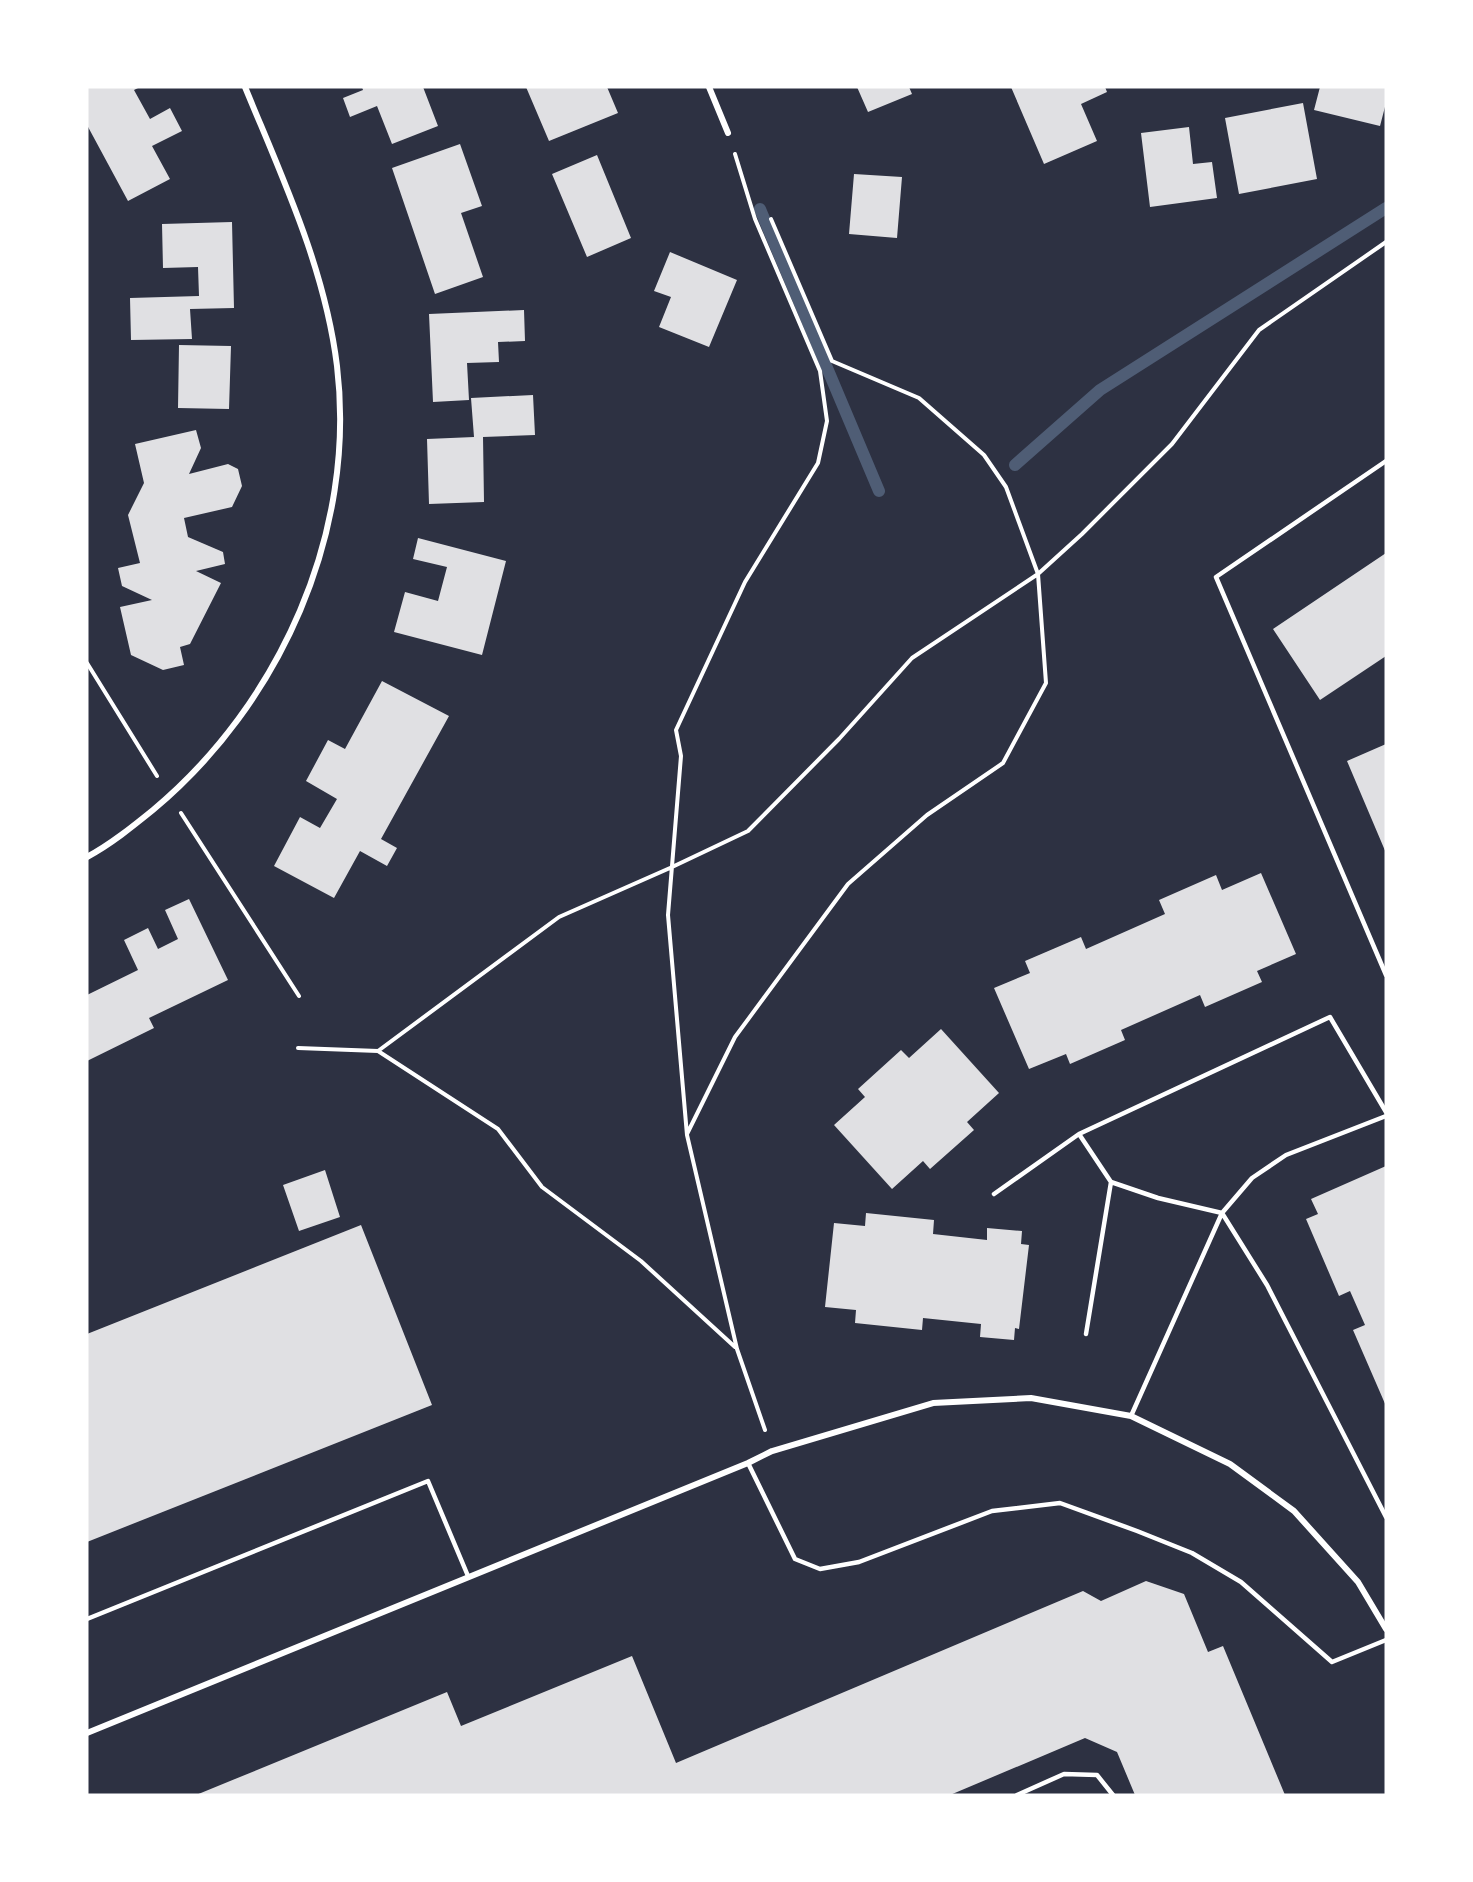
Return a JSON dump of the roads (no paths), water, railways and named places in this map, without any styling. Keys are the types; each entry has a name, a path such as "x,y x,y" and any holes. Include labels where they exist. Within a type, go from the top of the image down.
{"street":[{"path":"87,857 132,827 170,796 213,752 240,718 270,674 293,628 312,580 327,530 336,476 340,421 337,367 327,309 291,199 245,87"},
{"path":"709,87 728,133"},
{"path":"87,1733 748,1463 772,1451 933,1402 1031,1398 1131,1416 1230,1464 1294,1511 1358,1582 1386,1629"}],"lane":[{"path":"1386,461 1216,577 1386,975"},
{"path":"994,1194 1078,1134 1330,1017 1386,1114 1286,1155 1252,1178 1222,1214 1131,1416"},
{"path":"1078,1134 1111,1182 1158,1198 1222,1214 1267,1285 1386,1517"},
{"path":"1086,1334 1111,1182"},
{"path":"748,1463 795,1559 820,1569 859,1562 992,1511 1060,1503 1192,1553 1241,1582 1332,1662 1386,1640"},
{"path":"87,1619 428,1481 468,1576"},
{"path":"1017,1795 1064,1774 1097,1775 1113,1795"}],"waterway":[{"path":"1015,465 1100,390 1386,208"},
{"path":"760,209 879,491"}]}
